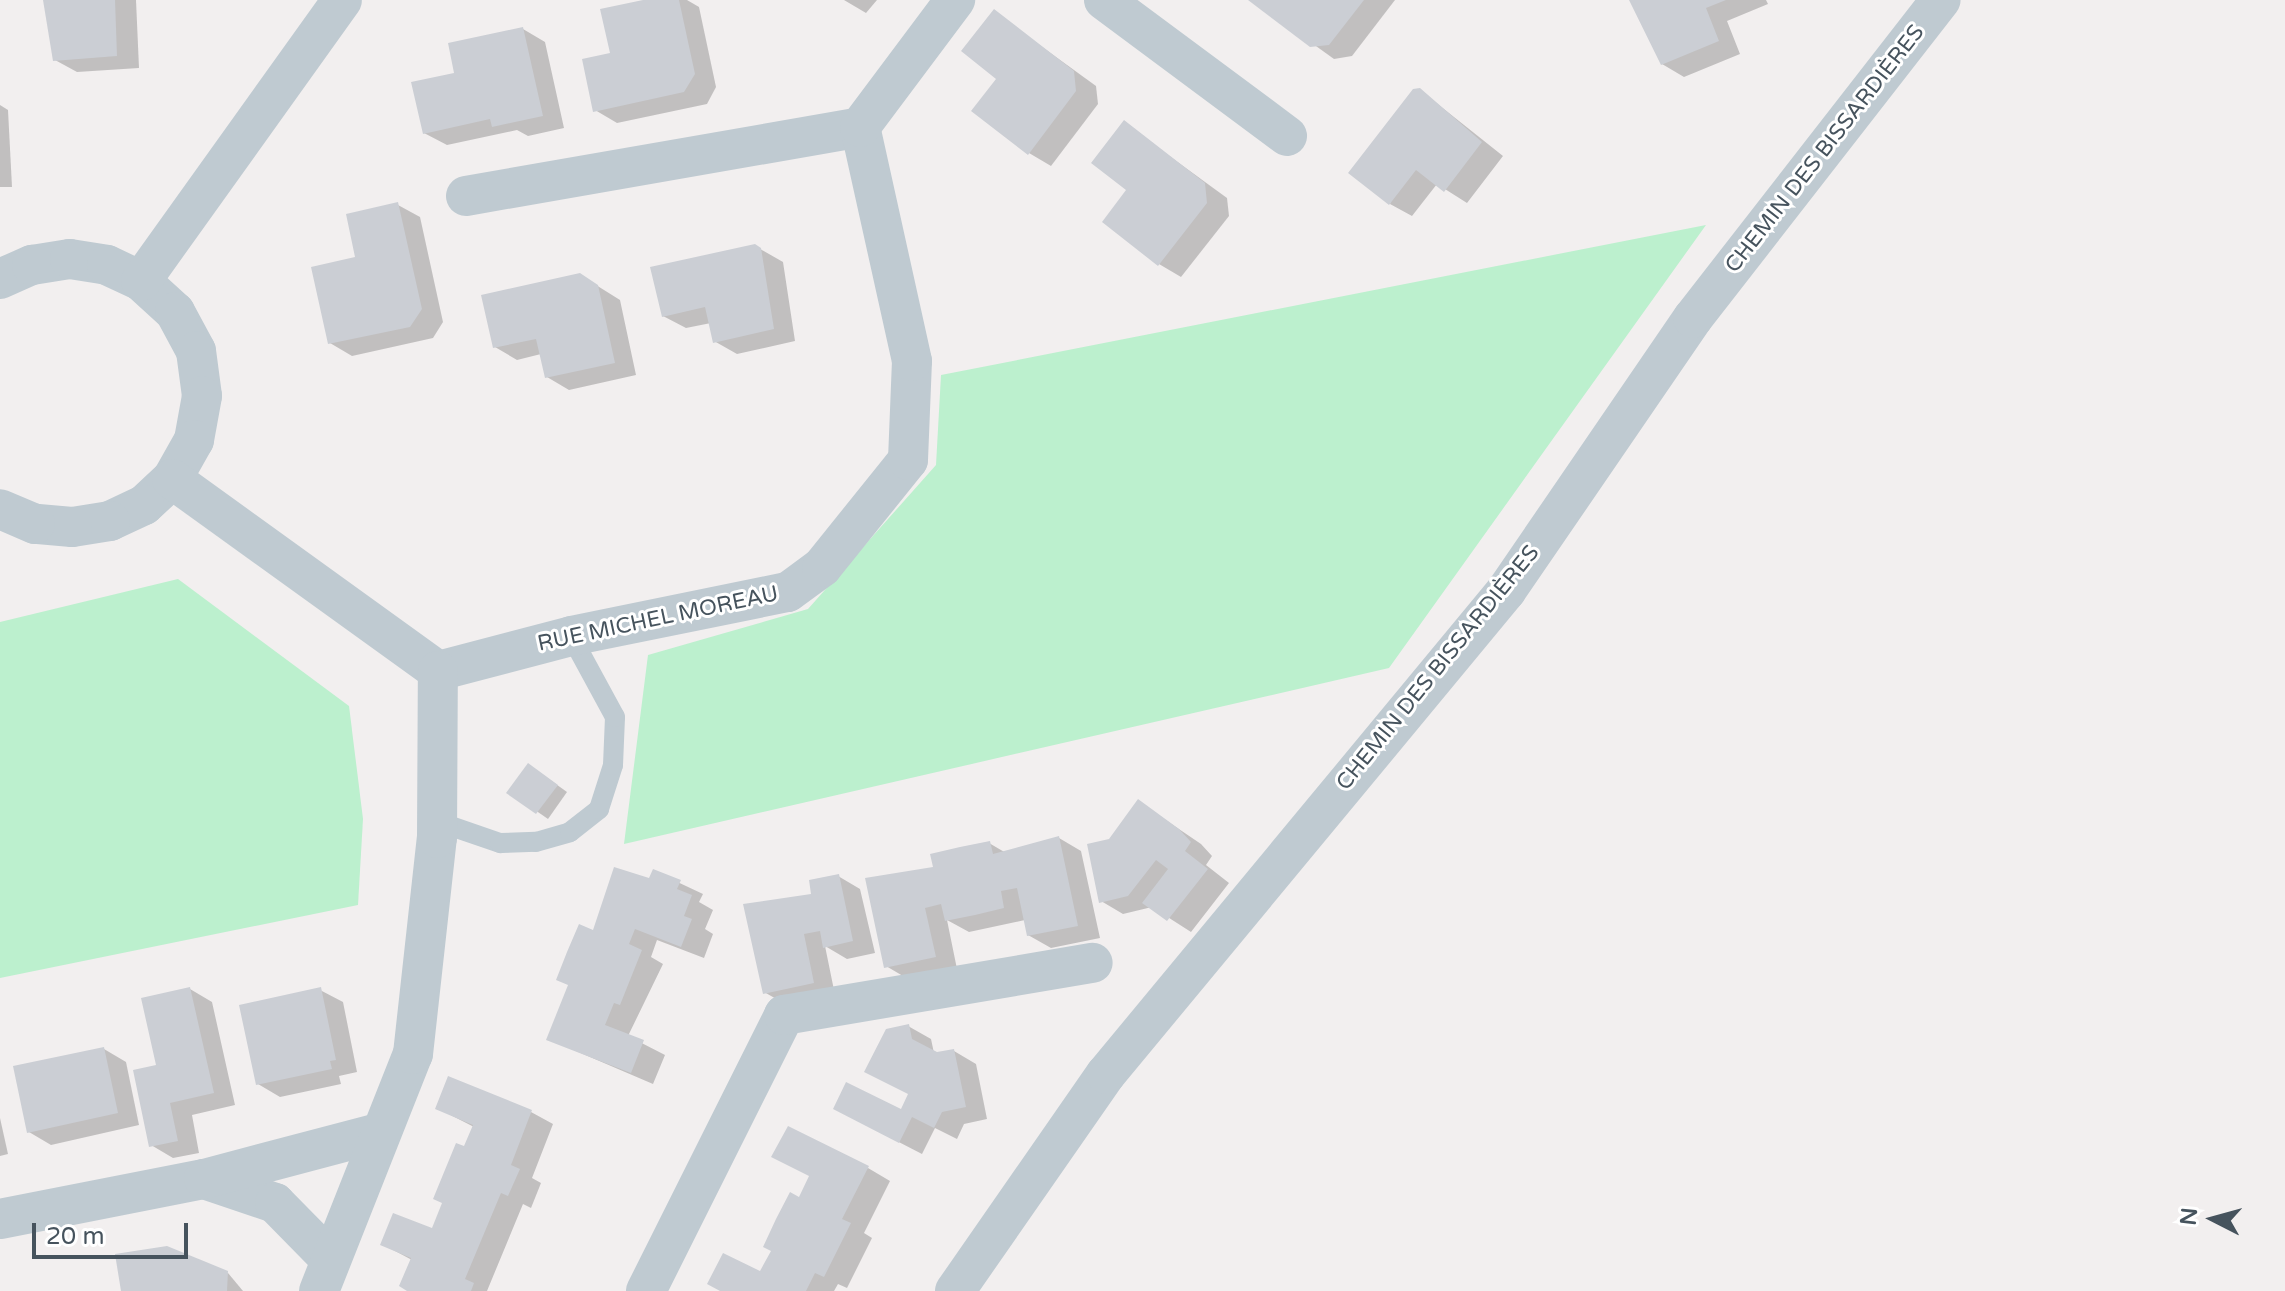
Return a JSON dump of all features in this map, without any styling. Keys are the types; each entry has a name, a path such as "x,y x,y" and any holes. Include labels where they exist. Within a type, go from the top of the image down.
{"street":[{"path":"141,281 342,0"},
{"path":"466,196 860,127 955,0"},
{"path":"1104,0 1287,136"},
{"name":"CHEMIN DES BISSARDIÈRES","path":"955,1291 1106,1074 1506,591 1693,318 1941,0"},
{"name":"RUE MICHEL MOREAU","path":"438,671 571,636 788,592 822,567 908,460 912,361 860,127"},
{"path":"0,279 32,265 70,259 107,265 141,281 175,312 196,351 200,410 194,440 172,479 144,505 110,521 72,527 35,524 0,509"},
{"path":"172,479 438,671 436,821 413,1054 378,1133 324,1275"},
{"path":"646,1291 784,1015 1093,963"},
{"path":"0,1219 204,1179 378,1133"},
{"path":"204,1179 275,1203 324,1275"}],"lane":[{"path":"436,821 500,843 536,842 570,832 599,809 613,765 615,717 571,636"}],"green space":[{"path":"1706,225 1389,668 624,844 648,655 808,609 936,465 941,375"},
{"path":"178,579 349,706 363,819 358,905 0,978 0,622"}],"building":[{"path":"43,0 115,0 117,56 53,61"},
{"path":"643,0 679,0 695,74 684,92 593,112 582,59 610,53 600,9"},
{"path":"1248,0 1364,0 1329,45 1310,47"},
{"path":"1629,0 1726,0 1706,8 1719,41 1661,65"},
{"path":"994,9 1074,71 1076,91 1028,155 971,111 996,79 961,51"},
{"path":"523,27 543,116 492,127 490,119 423,134 411,82 454,73 448,43"},
{"path":"1420,88 1482,142 1444,192 1416,170 1389,205 1348,173 1413,89"},
{"path":"1124,120 1205,183 1207,203 1158,266 1102,222 1126,190 1091,163"},
{"path":"398,202 422,309 410,327 328,344 311,267 355,257 346,214"},
{"path":"755,244 761,248 774,329 713,343 705,307 662,317 650,267"},
{"path":"580,273 598,285 615,363 545,378 536,339 493,348 481,295"},
{"path":"528,763 558,785 536,814 506,793"},
{"path":"1138,799 1179,829 1191,842 1185,851 1208,869 1167,921 1142,903 1168,869 1156,860 1128,896 1099,903 1087,844 1109,839"},
{"path":"1059,836 1078,926 1027,936 1017,888 1001,891 1004,908 975,915 945,921 941,904 925,908 936,957 884,968 865,878 933,867 930,854 960,847 990,841 993,854"},
{"path":"614,867 649,878 653,869 681,880 677,889 692,895 684,916 692,919 681,947 635,929 629,944 642,950 620,1005 614,1003 605,1025 644,1040 631,1073 546,1040 568,985 556,980 567,952 579,924 593,930"},
{"path":"839,874 853,941 823,948 820,931 804,934 814,983 763,994 743,904 811,894 809,880"},
{"path":"190,987 214,1093 170,1103 178,1141 149,1147 133,1070 156,1065 141,998"},
{"path":"321,987 336,1060 330,1061 332,1069 256,1085 239,1005"},
{"path":"909,1024 912,1039 937,1052 954,1049 966,1107 942,1112 934,1128 912,1117 899,1143 833,1109 846,1082 901,1109 908,1094 864,1072 886,1029"},
{"path":"104,1047 118,1113 27,1133 13,1066"},
{"path":"448,1076 532,1110 511,1165 520,1169 508,1196 501,1193 465,1279 474,1283 471,1291 407,1291 399,1286 411,1258 380,1245 393,1213 432,1228 442,1203 433,1199 456,1143 464,1146 473,1125 435,1109"},
{"path":"788,1126 869,1166 842,1219 851,1223 824,1277 815,1273 806,1291 720,1291 707,1284 723,1253 760,1271 771,1251 763,1247 776,1219 790,1192 799,1197 809,1176 771,1157"},
{"path":"167,1246 228,1271 227,1291 121,1291 115,1254"}]}
